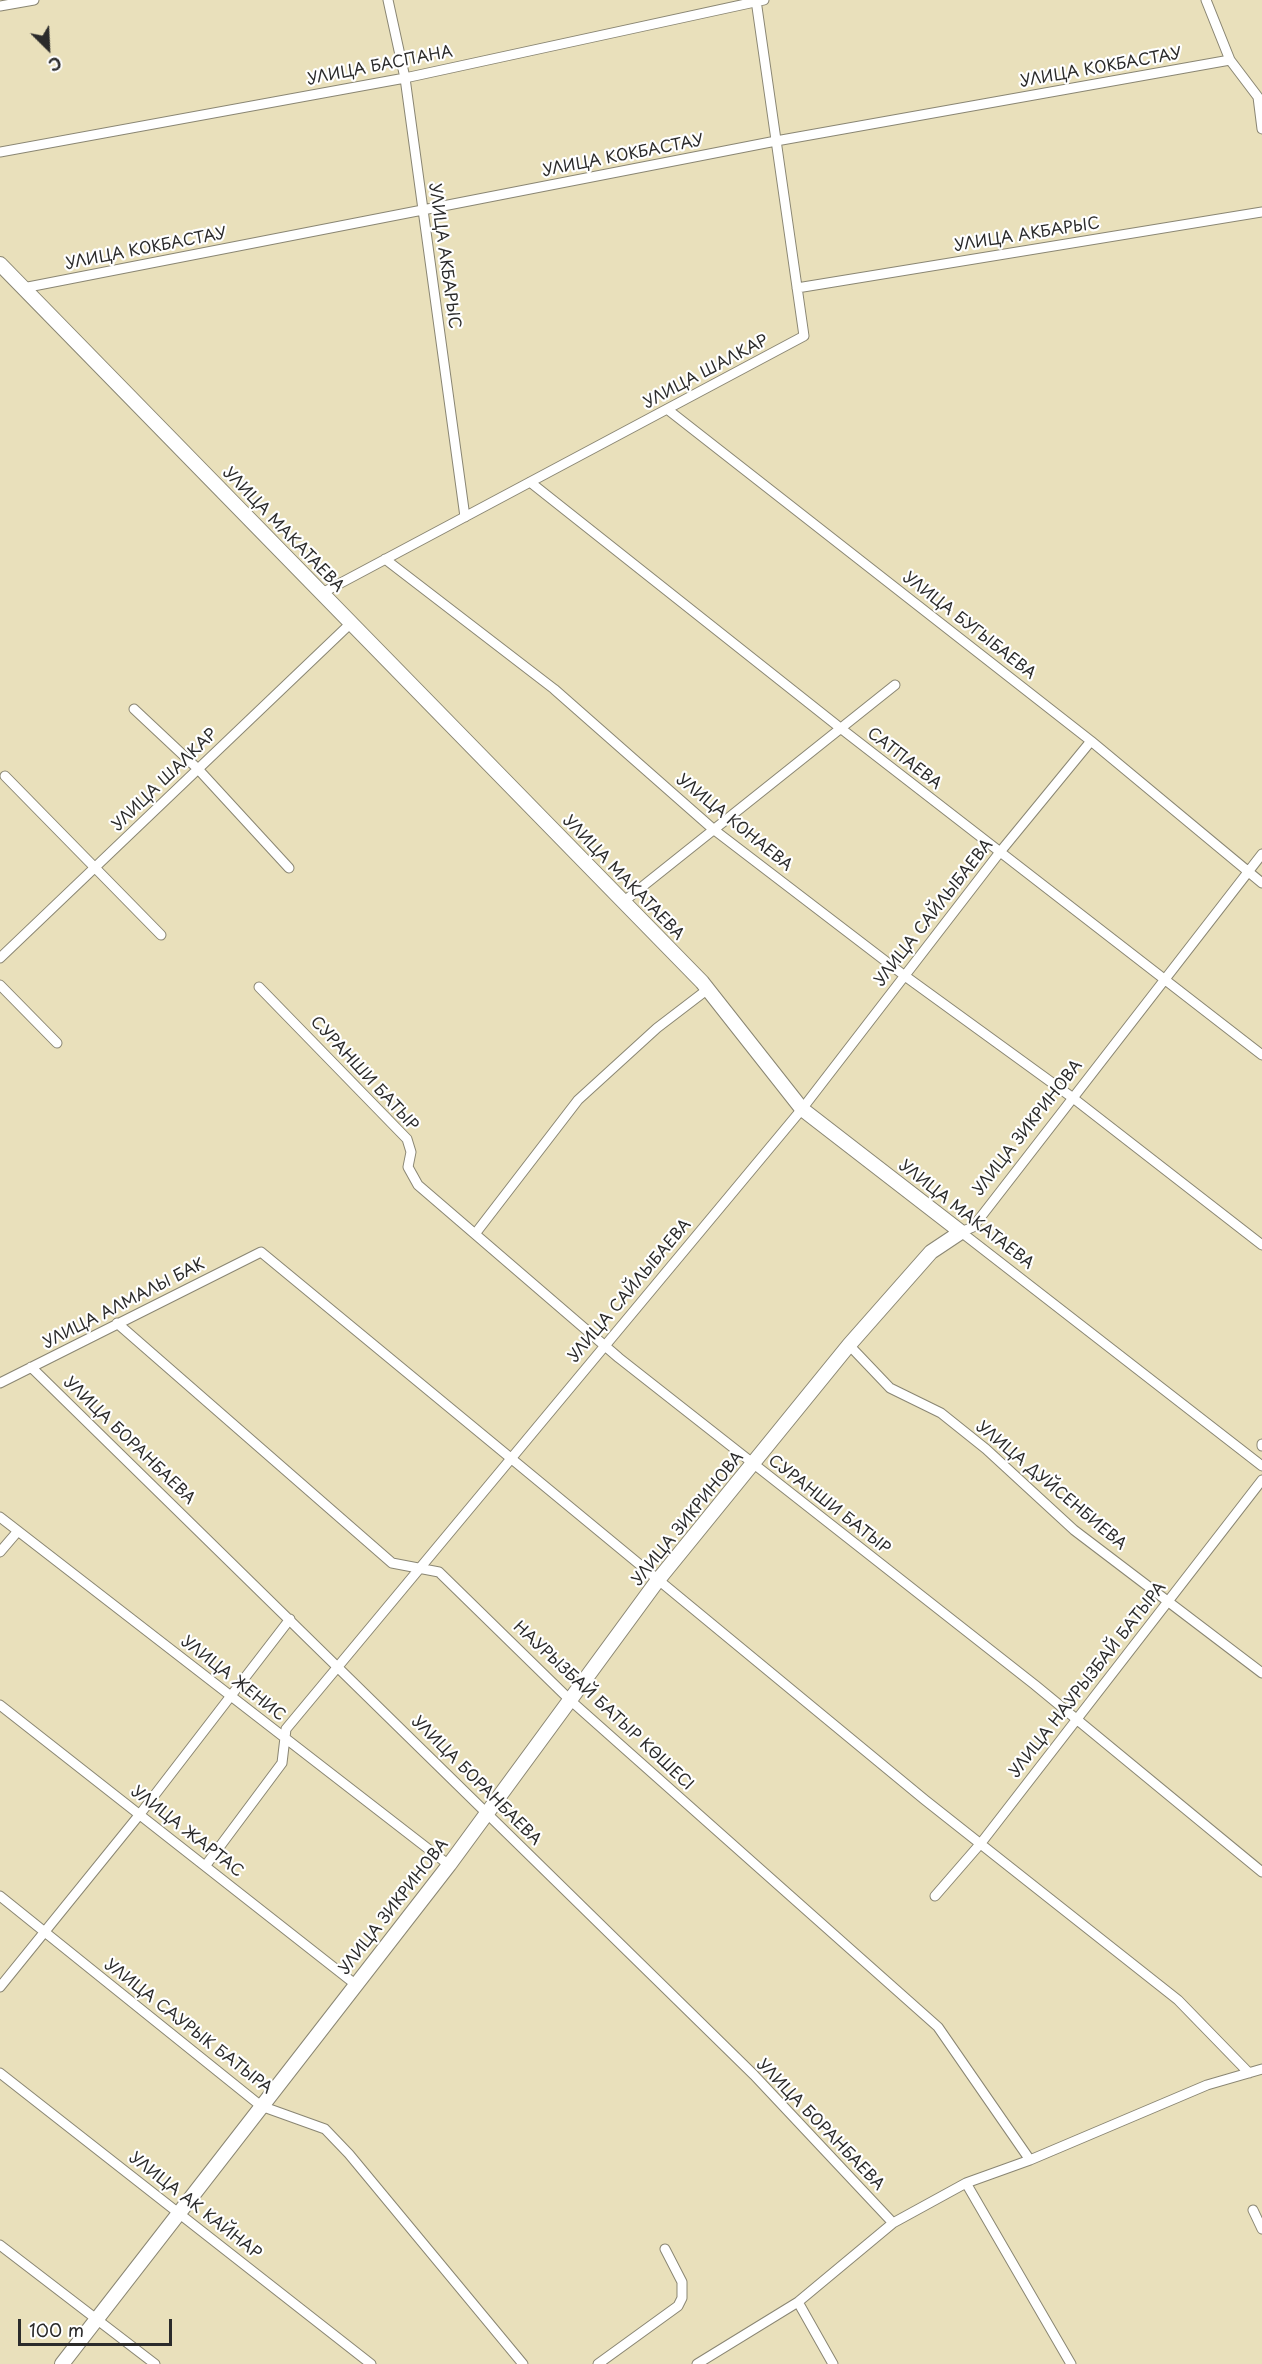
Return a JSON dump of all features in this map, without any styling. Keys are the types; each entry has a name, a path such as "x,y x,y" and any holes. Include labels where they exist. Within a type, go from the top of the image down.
{"street":[{"path":"0,6 34,0"},
{"name":"УЛИЦА АКБАРЫС","path":"388,0 405,78 465,517"},
{"name":"УЛИЦА БАСПАНА","path":"0,152 405,78 758,0"},
{"name":"УЛИЦА ШАЛКАР","path":"322,593 804,336 758,0"},
{"path":"1206,0 1230,60 1258,97 1262,129"},
{"name":"УЛИЦА КОКБАСТАУ","path":"23,288 776,141 1230,60"},
{"name":"УЛИЦА АКБАРЫС","path":"797,288 1262,212"},
{"name":"УЛИЦА МАКАТАЕВА","path":"0,264 708,989 802,1109 1262,1466"},
{"name":"УЛИЦА БУГЫБАЕВА","path":"667,409 1091,741 1262,884"},
{"name":"САТПАЕВА","path":"530,483 839,727 1262,1055"},
{"name":"УЛИЦА КОНАЕВА","path":"385,559 554,689 713,829 905,976 1073,1098 1262,1245"},
{"name":"УЛИЦА ШАЛКАР","path":"0,958 351,623"},
{"path":"623,902 839,727 895,685"},
{"path":"134,709 198,769 289,868"},
{"name":"УЛИЦА САЙЛЫБАЕВА","path":"206,1865 282,1763 286,1729 802,1109 1000,852 1091,741"},
{"path":"5,776 161,935"},
{"name":"УЛИЦА ЗИКРИНОВА","path":"62,2364 448,1865 658,1580 849,1345 931,1252 961,1232 973,1227 1262,854"},
{"path":"0,985 57,1044"},
{"name":"СУРАНШИ БАТЫР","path":"259,987 407,1139 411,1152 408,1167 412,1177 475,1234 604,1345 1075,1718 1262,1872"},
{"path":"475,1234 578,1100 657,1028 708,989"},
{"name":"УЛИЦА АЛМАЛЫ БАК","path":"0,1383 261,1252 512,1460"},
{"name":"НАУРЫЗБАЙ БАТЫР КӨШЕСІ","path":"117,1323 392,1563 439,1572 570,1700 938,2027 1030,2160"},
{"name":"УЛИЦА ДУЙСЕНБИЕВА","path":"849,1345 890,1388 941,1413 986,1449 1074,1530 1262,1673"},
{"name":"УЛИЦА БОРАНБАЕВА","path":"31,1367 753,2075 893,2223"},
{"path":"512,1460 981,1843 1178,2000 1249,2073"},
{"name":"УЛИЦА НАУРЫЗБАЙ БАТЫРА","path":"935,1896 981,1843 1075,1718 1262,1480"},
{"name":"УЛИЦА ЖЕНИС","path":"0,1517 448,1865"},
{"path":"0,1552 18,1531"},
{"path":"0,1987 140,1814 290,1619"},
{"name":"УЛИЦА ЖАРТАС","path":"0,1705 356,1984"},
{"name":"УЛИЦА САУРЫК БАТЫРА","path":"0,1896 261,2106 325,2129 349,2154 523,2364"},
{"path":"697,2364 798,2302 893,2223 966,2183 1030,2160 1207,2085 1262,2069"},
{"name":"УЛИЦА АК КАЙНАР","path":"0,2073 371,2364"},
{"path":"966,2183 1071,2364"},
{"path":"1253,2210 1262,2229"},
{"path":"0,2246 155,2364"},
{"path":"598,2364 678,2306 682,2298 682,2282 665,2249"},
{"path":"798,2302 833,2364"}]}
